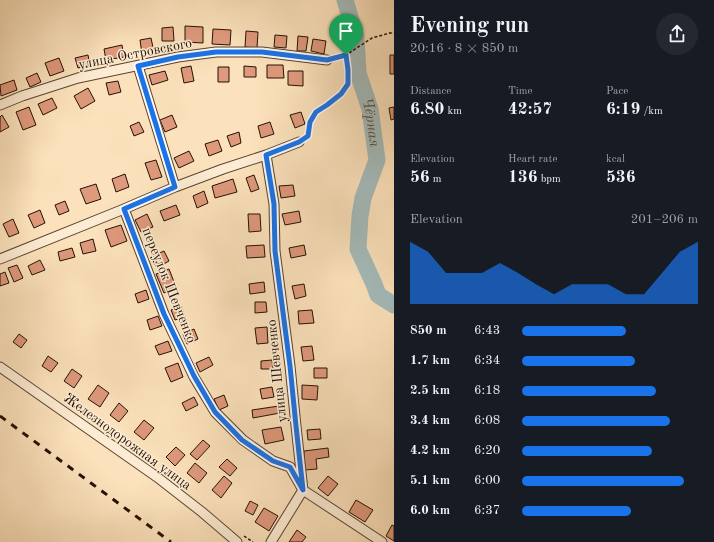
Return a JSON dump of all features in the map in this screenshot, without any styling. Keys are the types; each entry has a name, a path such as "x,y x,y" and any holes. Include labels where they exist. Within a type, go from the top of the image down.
{"street":[{"name":"улица Островского","path":"0,105 22,96 78,78 178,57 216,52 262,52 327,60"},
{"path":"138,66 175,187"},
{"path":"0,259 175,187 299,142"},
{"name":"улица Шевченко","path":"266,155 274,204 275,251 290,366 303,490"},
{"name":"переулок Шевченко","path":"124,209 164,314 194,376 215,412 242,440 273,461 290,467 303,490"},
{"name":"Железнодорожная улица","path":"0,367 157,477 202,512 237,542"},
{"path":"271,542 303,490 382,542"}],"path":[{"path":"327,60 346,55 372,38 394,33"},
{"path":"299,142 308,136 310,122 316,112 341,94 348,84 346,55"}],"building":[{"path":"185,26 203,27 203,43 185,42"},
{"path":"173,27 174,41 162,41 162,28"},
{"path":"213,29 231,30 230,45 212,44"},
{"path":"246,31 258,32 257,48 245,47"},
{"path":"275,35 287,36 286,48 274,47"},
{"path":"298,36 308,37 306,51 297,51"},
{"path":"151,38 154,52 142,54 140,40"},
{"path":"313,39 326,41 324,54 311,51"},
{"path":"122,45 124,57 106,60 104,49"},
{"path":"88,55 90,65 78,68 75,58"},
{"path":"390,55 394,55 394,74 390,74"},
{"path":"59,58 64,71 50,76 45,63"},
{"path":"267,65 283,65 284,78 267,78"},
{"path":"191,66 194,81 184,83 181,68"},
{"path":"244,66 256,67 256,77 244,77"},
{"path":"218,67 229,67 229,82 218,82"},
{"path":"165,71 168,80 152,85 149,75"},
{"path":"288,71 303,71 303,86 288,85"},
{"path":"37,73 41,82 30,87 26,78"},
{"path":"14,80 17,90 1,96 0,85"},
{"path":"118,81 121,92 109,95 106,83"},
{"path":"88,88 95,101 81,109 74,96"},
{"path":"52,98 57,108 43,115 38,104"},
{"path":"29,107 36,125 23,130 16,112"},
{"path":"394,107 394,119 391,120 389,108"},
{"path":"301,112 305,124 295,128 290,115"},
{"path":"2,115 9,127 0,132 0,117"},
{"path":"172,115 177,127 165,132 160,120"},
{"path":"139,122 144,132 134,136 130,126"},
{"path":"270,122 274,134 261,138 258,126"},
{"path":"239,132 241,143 231,147 227,136"},
{"path":"218,140 222,151 209,156 205,144"},
{"path":"189,151 194,161 179,168 174,158"},
{"path":"156,160 162,177 151,180 145,163"},
{"path":"125,174 129,187 116,192 112,179"},
{"path":"254,175 259,189 251,192 246,178"},
{"path":"233,179 237,192 215,198 212,186"},
{"path":"96,184 101,199 86,204 80,189"},
{"path":"293,185 295,196 281,198 279,186"},
{"path":"204,191 208,203 197,208 193,196"},
{"path":"65,201 69,211 59,215 55,205"},
{"path":"176,205 180,215 164,221 160,211"},
{"path":"40,210 45,223 34,228 28,215"},
{"path":"299,211 301,222 285,225 282,214"},
{"path":"147,214 153,227 141,232 135,220"},
{"path":"248,214 260,214 261,231 249,232"},
{"path":"13,219 19,233 9,237 3,224"},
{"path":"121,225 127,241 111,247 105,230"},
{"path":"93,239 96,251 83,254 80,243"},
{"path":"264,245 265,257 247,258 246,246"},
{"path":"304,245 306,255 291,258 289,248"},
{"path":"72,248 75,257 60,261 58,252"},
{"path":"164,251 169,261 157,268 151,257"},
{"path":"40,260 45,270 32,275 28,266"},
{"path":"17,265 23,278 14,282 8,268"},
{"path":"169,269 176,287 164,293 156,274"},
{"path":"5,272 9,283 0,286 0,274"},
{"path":"264,282 265,292 250,294 249,284"},
{"path":"304,284 306,296 295,299 292,286"},
{"path":"146,290 149,299 138,303 135,294"},
{"path":"255,302 266,302 267,312 255,313"},
{"path":"181,306 185,317 175,320 171,310"},
{"path":"312,310 314,323 299,324 298,311"},
{"path":"158,316 162,326 150,330 147,320"},
{"path":"267,327 268,343 257,344 255,328"},
{"path":"194,329 198,339 187,344 183,334"},
{"path":"19,334 27,340 21,348 13,342"},
{"path":"168,341 172,351 159,355 155,346"},
{"path":"312,346 314,360 303,361 301,347"},
{"path":"48,356 58,363 51,372 42,366"},
{"path":"209,357 213,365 200,372 196,363"},
{"path":"272,360 273,369 261,369 261,361"},
{"path":"178,363 183,377 171,382 165,368"},
{"path":"314,368 327,368 327,378 314,378"},
{"path":"72,369 82,376 74,388 64,381"},
{"path":"98,385 109,393 100,407 88,399"},
{"path":"302,385 318,386 317,400 302,399"},
{"path":"272,387 274,397 262,399 260,389"},
{"path":"224,395 228,406 219,410 214,399"},
{"path":"194,397 198,405 186,411 182,403"},
{"path":"119,403 128,411 119,422 110,415"},
{"path":"279,406 280,413 253,418 252,410"},
{"path":"144,420 154,428 144,440 134,432"},
{"path":"281,427 284,440 265,444 262,430"},
{"path":"320,429 321,439 308,440 307,430"},
{"path":"203,440 210,446 197,460 190,454"},
{"path":"176,447 185,455 175,466 166,457"},
{"path":"328,448 329,457 316,459 317,469 305,470 304,451"},
{"path":"227,459 237,468 230,476 219,467"},
{"path":"195,463 207,473 199,483 187,473"},
{"path":"224,476 232,483 221,498 212,490"},
{"path":"328,476 338,484 328,496 318,488"},
{"path":"356,500 373,510 365,522 349,512"},
{"path":"250,501 258,505 253,515 245,511"},
{"path":"264,508 278,516 269,531 255,522"},
{"path":"392,525 394,526 394,541 386,536"},
{"path":"297,530 306,537 302,542 289,542"}],"waterway":[{"name":"Чёрная","path":"345,0 356,37 358,73 370,109 377,160 363,198 360,216 358,249 378,295 394,305"}],"railway":[{"path":"0,416 171,542"}],"route":[{"path":"216,52 262,52 327,60 346,55 348,84 341,94 316,112 310,122 308,136 299,142 266,155 274,204 275,251 290,366 303,490 290,467 273,461 242,440 215,412 194,376 164,314 124,209 175,187 138,66 178,57 216,52"}]}
